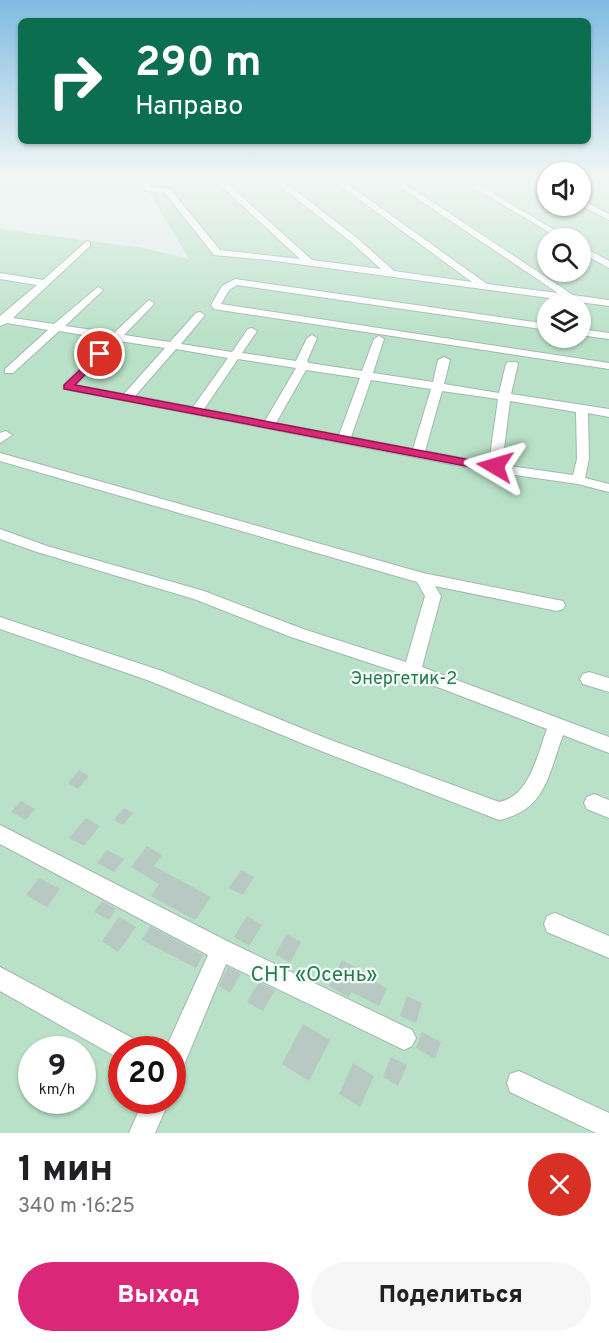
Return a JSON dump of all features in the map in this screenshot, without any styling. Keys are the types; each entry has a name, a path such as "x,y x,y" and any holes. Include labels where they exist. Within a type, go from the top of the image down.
{"lane":[{"path":"200,231 216,253 310,263 541,294"},
{"path":"275,231 310,263"},
{"path":"342,231 393,275"},
{"path":"408,231 486,287"},
{"path":"471,231 566,294"},
{"path":"1,321 87,244"},
{"path":"591,254 609,265"},
{"path":"591,261 609,271"},
{"path":"0,276 46,283"},
{"path":"537,325 235,282 225,288 216,305 609,366"},
{"path":"9,371 98,290"},
{"path":"591,301 609,303"},
{"path":"148,303 68,387 481,466 495,466 578,480 609,488"},
{"path":"126,399 200,315"},
{"path":"1,321 304,364 609,413"},
{"path":"197,411 252,331"},
{"path":"591,334 609,336"},
{"path":"304,364 301,362 302,356 312,338"},
{"path":"344,439 379,339"},
{"path":"418,453 428,428 444,360"},
{"path":"269,425 304,364"},
{"path":"495,466 512,364"},
{"path":"578,480 583,459 582,409"},
{"path":"0,457 423,578 557,605"},
{"path":"0,534 42,549 199,595 297,633 412,670 609,745"},
{"path":"412,670 433,596 423,578"},
{"path":"0,623 156,676 322,744 499,811 514,808 531,794 557,726"},
{"path":"589,679 609,685"},
{"path":"0,834 221,950 404,1038"},
{"path":"555,924 609,947"},
{"path":"184,1036 221,950"},
{"path":"0,978 108,1038"},
{"path":"519,1083 609,1126"},
{"path":"142,1133 150,1114"}],"green space":[{"path":"0,231 143,248 189,259 172,231 537,231 537,282 591,282 591,231 609,231 609,1133 0,1133"}],"building":[{"path":"79,770 89,776 78,789 68,783"},
{"path":"21,801 35,809 26,820 11,812"},
{"path":"124,808 133,813 123,825 114,820"},
{"path":"86,818 100,826 84,846 69,838"},
{"path":"147,846 162,855 154,866 211,897 195,920 151,896 159,884 131,867"},
{"path":"107,850 124,859 114,872 97,863"},
{"path":"241,870 254,877 243,895 229,888"},
{"path":"39,878 60,889 47,907 26,895"},
{"path":"102,901 116,909 109,920 94,912"},
{"path":"247,916 262,925 249,946 234,937"},
{"path":"119,917 136,927 118,952 102,941"},
{"path":"150,926 203,955 196,968 142,940"},
{"path":"287,934 301,942 290,963 275,954"},
{"path":"342,960 362,971 360,974 387,988 379,1006 351,992 348,997 329,986"},
{"path":"228,967 241,974 230,993 219,986"},
{"path":"259,982 275,990 263,1011 247,1002"},
{"path":"407,996 422,1003 416,1023 400,1016"},
{"path":"303,1024 330,1040 309,1081 282,1064"},
{"path":"422,1032 441,1042 435,1059 416,1048"},
{"path":"391,1057 407,1065 398,1086 383,1077"},
{"path":"353,1063 374,1076 360,1107 339,1094"}],"route":[{"path":"100,354 68,387 481,466 495,466"}],"park label":[{"name":"Энергетик-2","path":"404,679"},
{"name":"СНТ «Осень»","path":"314,975"}]}
